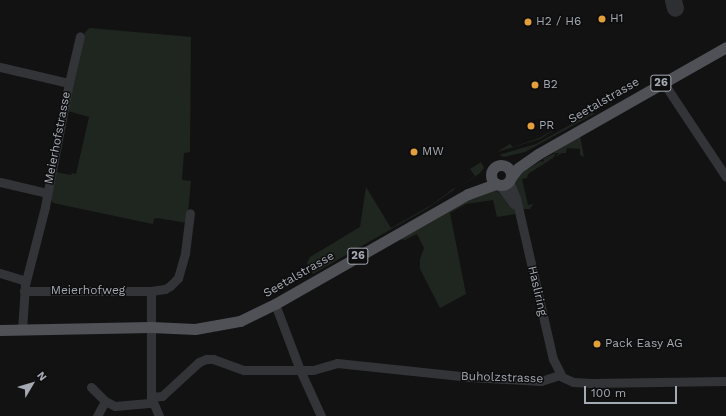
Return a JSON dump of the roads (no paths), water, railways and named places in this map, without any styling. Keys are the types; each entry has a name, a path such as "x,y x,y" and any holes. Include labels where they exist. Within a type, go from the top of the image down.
{"main road":[{"name":"Seetalstrasse","path":"0,330 151,327 195,329 226,324 249,317 276,304 468,194 501,180 538,154 726,47"},
{"name":"Seetalstrasse","path":"501,180 509,170 503,165 538,154"}],"street":[{"name":"Meierhofstrasse","path":"22,330 24,291 45,207 69,83 80,36"},
{"name":"Meierhofstrasse","path":"0,67 69,83"},
{"path":"663,82 726,177"},
{"name":"Hasliring","path":"501,180 518,208 553,360 559,374"},
{"name":"Meierhofstrasse","path":"0,182 47,193"},
{"path":"159,416 152,400 152,291 165,289 178,278 189,228 190,213"},
{"path":"0,273 26,281"},
{"name":"Meierhofweg","path":"24,291 152,291"},
{"path":"276,304 300,370 321,416"},
{"name":"Buholzstrasse","path":"152,400 162,396 199,362 206,359 213,359 244,370 313,370 337,363 470,377 541,381 559,374 569,381 588,383 726,381"},
{"path":"91,387 105,401 118,407 152,400"},
{"path":"97,416 105,401"}],"place":[{"name":"H1","path":"602,19"},
{"name":"H2 / H6","path":"528,22"},
{"name":"B2","path":"535,85"},
{"name":"PR","path":"531,126"},
{"name":"MW","path":"414,152"},
{"name":"Pack Easy AG","path":"597,344"}]}
